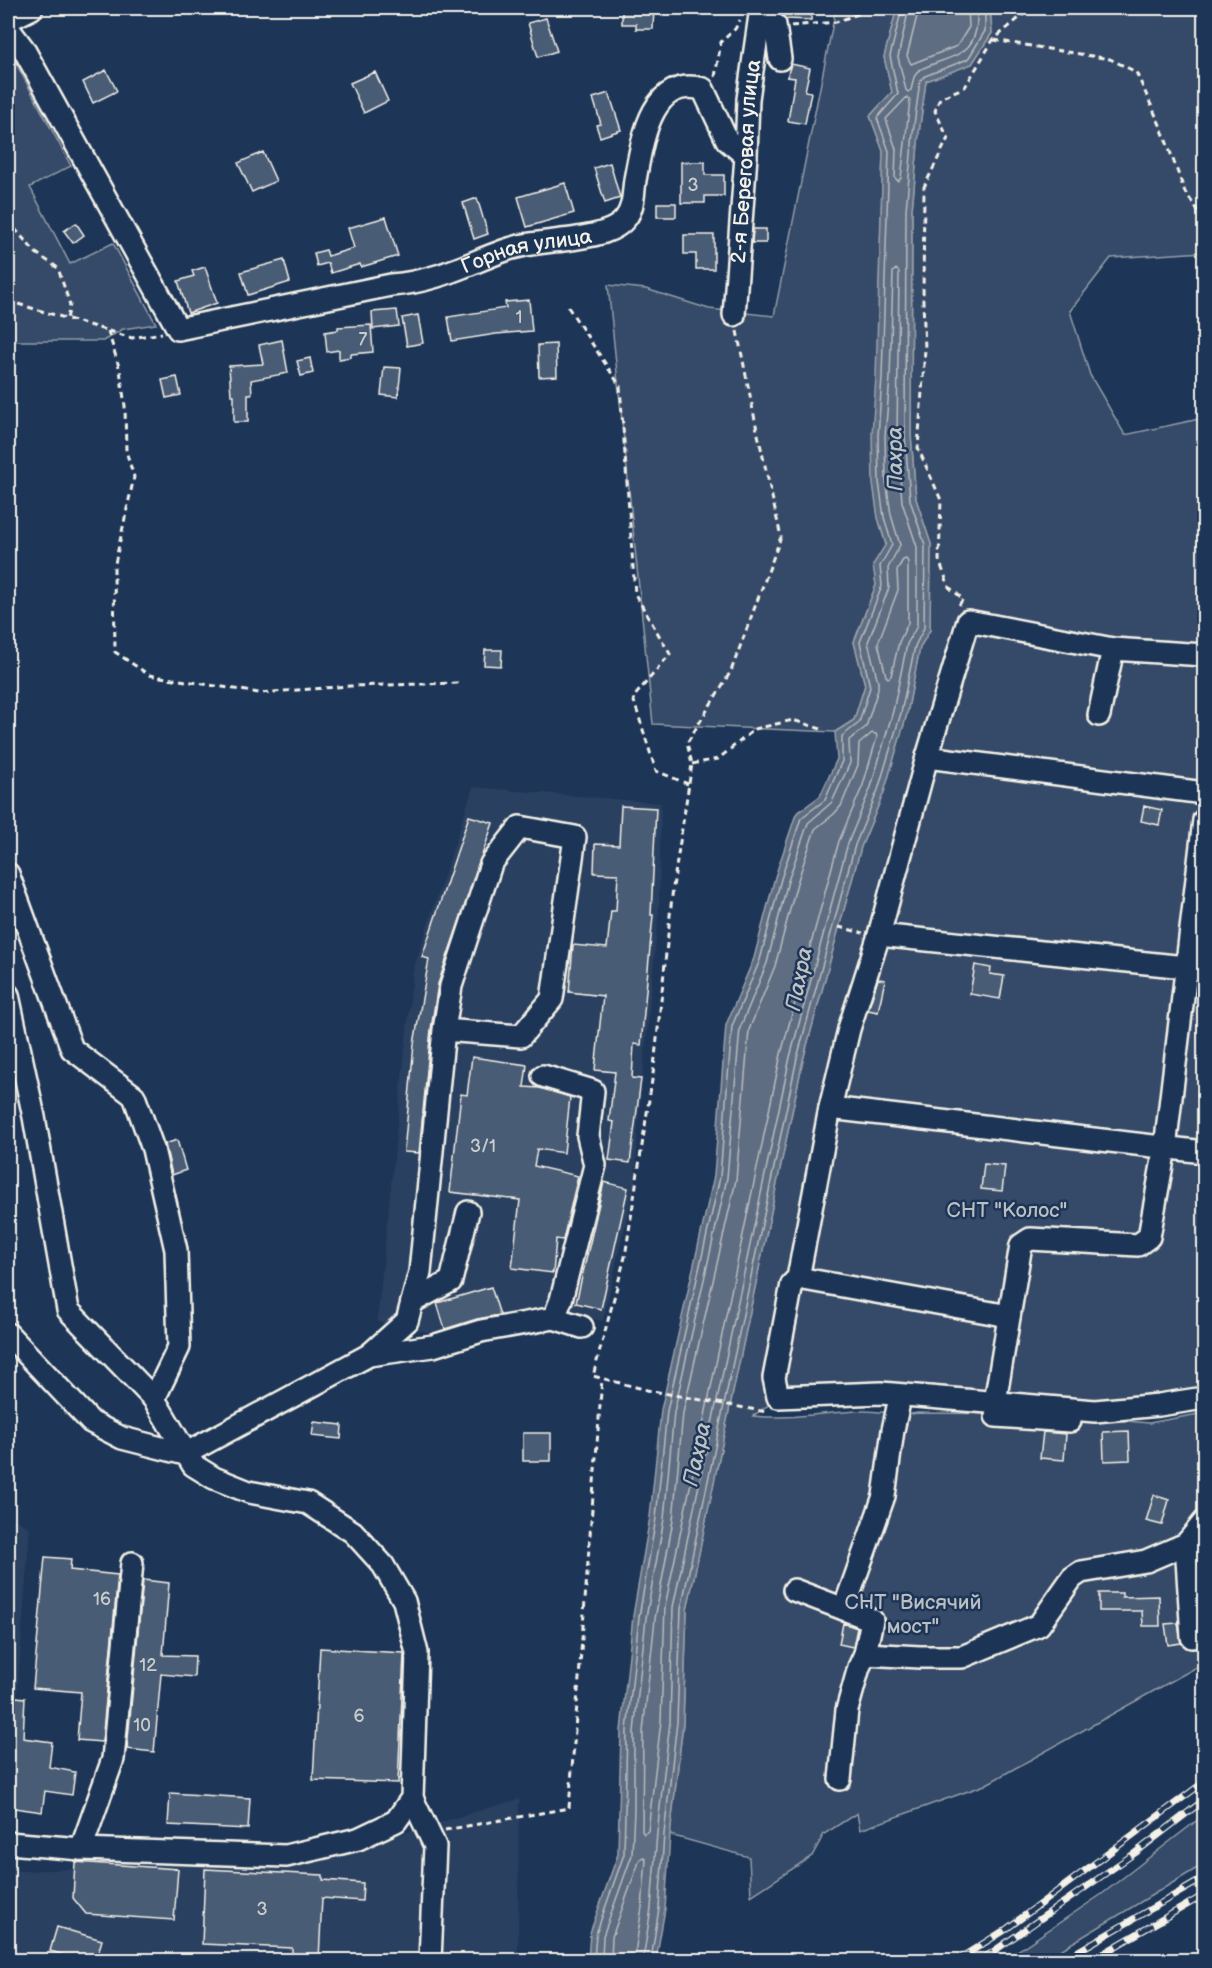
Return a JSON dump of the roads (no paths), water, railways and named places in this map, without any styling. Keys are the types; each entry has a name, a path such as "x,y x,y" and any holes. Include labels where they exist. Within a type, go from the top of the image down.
{"street":[{"path":"8,20 32,8"},
{"path":"755,13 775,24 780,59"},
{"name":"2-я Береговая улица","path":"734,315 755,13"},
{"name":"Горная улица","path":"8,28 23,48 178,329 391,285 415,284 466,267 506,250 600,234 623,222 631,210 646,130 654,108 671,92 691,86 703,89 727,140 746,156"},
{"path":"1204,655 1113,649 968,621 871,934 830,1108 798,1278 792,1284 774,1378 778,1397 881,1393 1095,1410 1159,1406 1204,1398"},
{"path":"1099,715 1113,649"},
{"path":"927,758 1204,793"},
{"path":"995,1402 1021,1245 1030,1239 1138,1245 1149,1237 1196,969 1204,820"},
{"path":"8,1334 91,1422 122,1438 185,1454 369,1355 406,1321 420,1272 444,1030 451,986 491,864 520,827 575,837 552,999 521,1036 444,1030"},
{"path":"8,874 72,1049 134,1096 153,1149 176,1250 179,1347 154,1399"},
{"path":"871,934 1196,969"},
{"path":"8,995 34,1117 68,1310 154,1399 193,1465 214,1478 249,1492 308,1503 353,1532 383,1565 404,1601 417,1653 412,1797 435,1846 430,1960"},
{"path":"543,1076 593,1091 588,1136 595,1165 561,1300 554,1318"},
{"path":"830,1108 1204,1152"},
{"path":"412,1302 451,1281 468,1212"},
{"path":"798,1278 1009,1316"},
{"path":"369,1355 433,1346 482,1330 554,1318 582,1327"},
{"path":"764,1412 868,1405 1036,1420 1086,1422 1147,1419 1204,1408"},
{"path":"844,1609 884,1496 892,1430 898,1407"},
{"path":"865,1654 962,1657 1039,1625 1072,1578 1081,1572 1146,1562 1186,1544 1204,1522"},
{"path":"1186,1544 1192,1637"},
{"path":"81,1849 113,1759 132,1563"},
{"path":"794,1590 872,1620 865,1654 859,1666 847,1710 840,1779"},
{"path":"8,1843 81,1849 286,1856 358,1839 396,1821 412,1797"}],"water":[{"name":"Пахра","path":"897,8 990,8 992,33 972,64 926,81 919,133 912,210 911,435 916,499 931,544 930,630 920,647 907,714 884,792 861,847 803,1060 687,1610 683,1722 670,1835 665,1909 656,1960 588,1960 590,1933 618,1854 621,1731 633,1616 650,1517 661,1410 714,1176 726,1025 754,958 775,877 796,814 820,796 837,759 835,732 854,720 865,685 854,642 876,585 873,565 886,544 878,518 873,483 872,435 883,151 870,116 892,92 884,57"}],"railway":[{"path":"957,1960 1005,1930 1204,1782"},
{"path":"981,1960 1135,1853 1204,1800"},
{"path":"1063,1960 1204,1878"},
{"path":"1092,1960 1204,1895"}],"park label":[{"name":"СНТ \"Колос\"","path":"1007,1210"},
{"name":"СНТ \"Висячий мост\"","path":"913,1614"}]}
